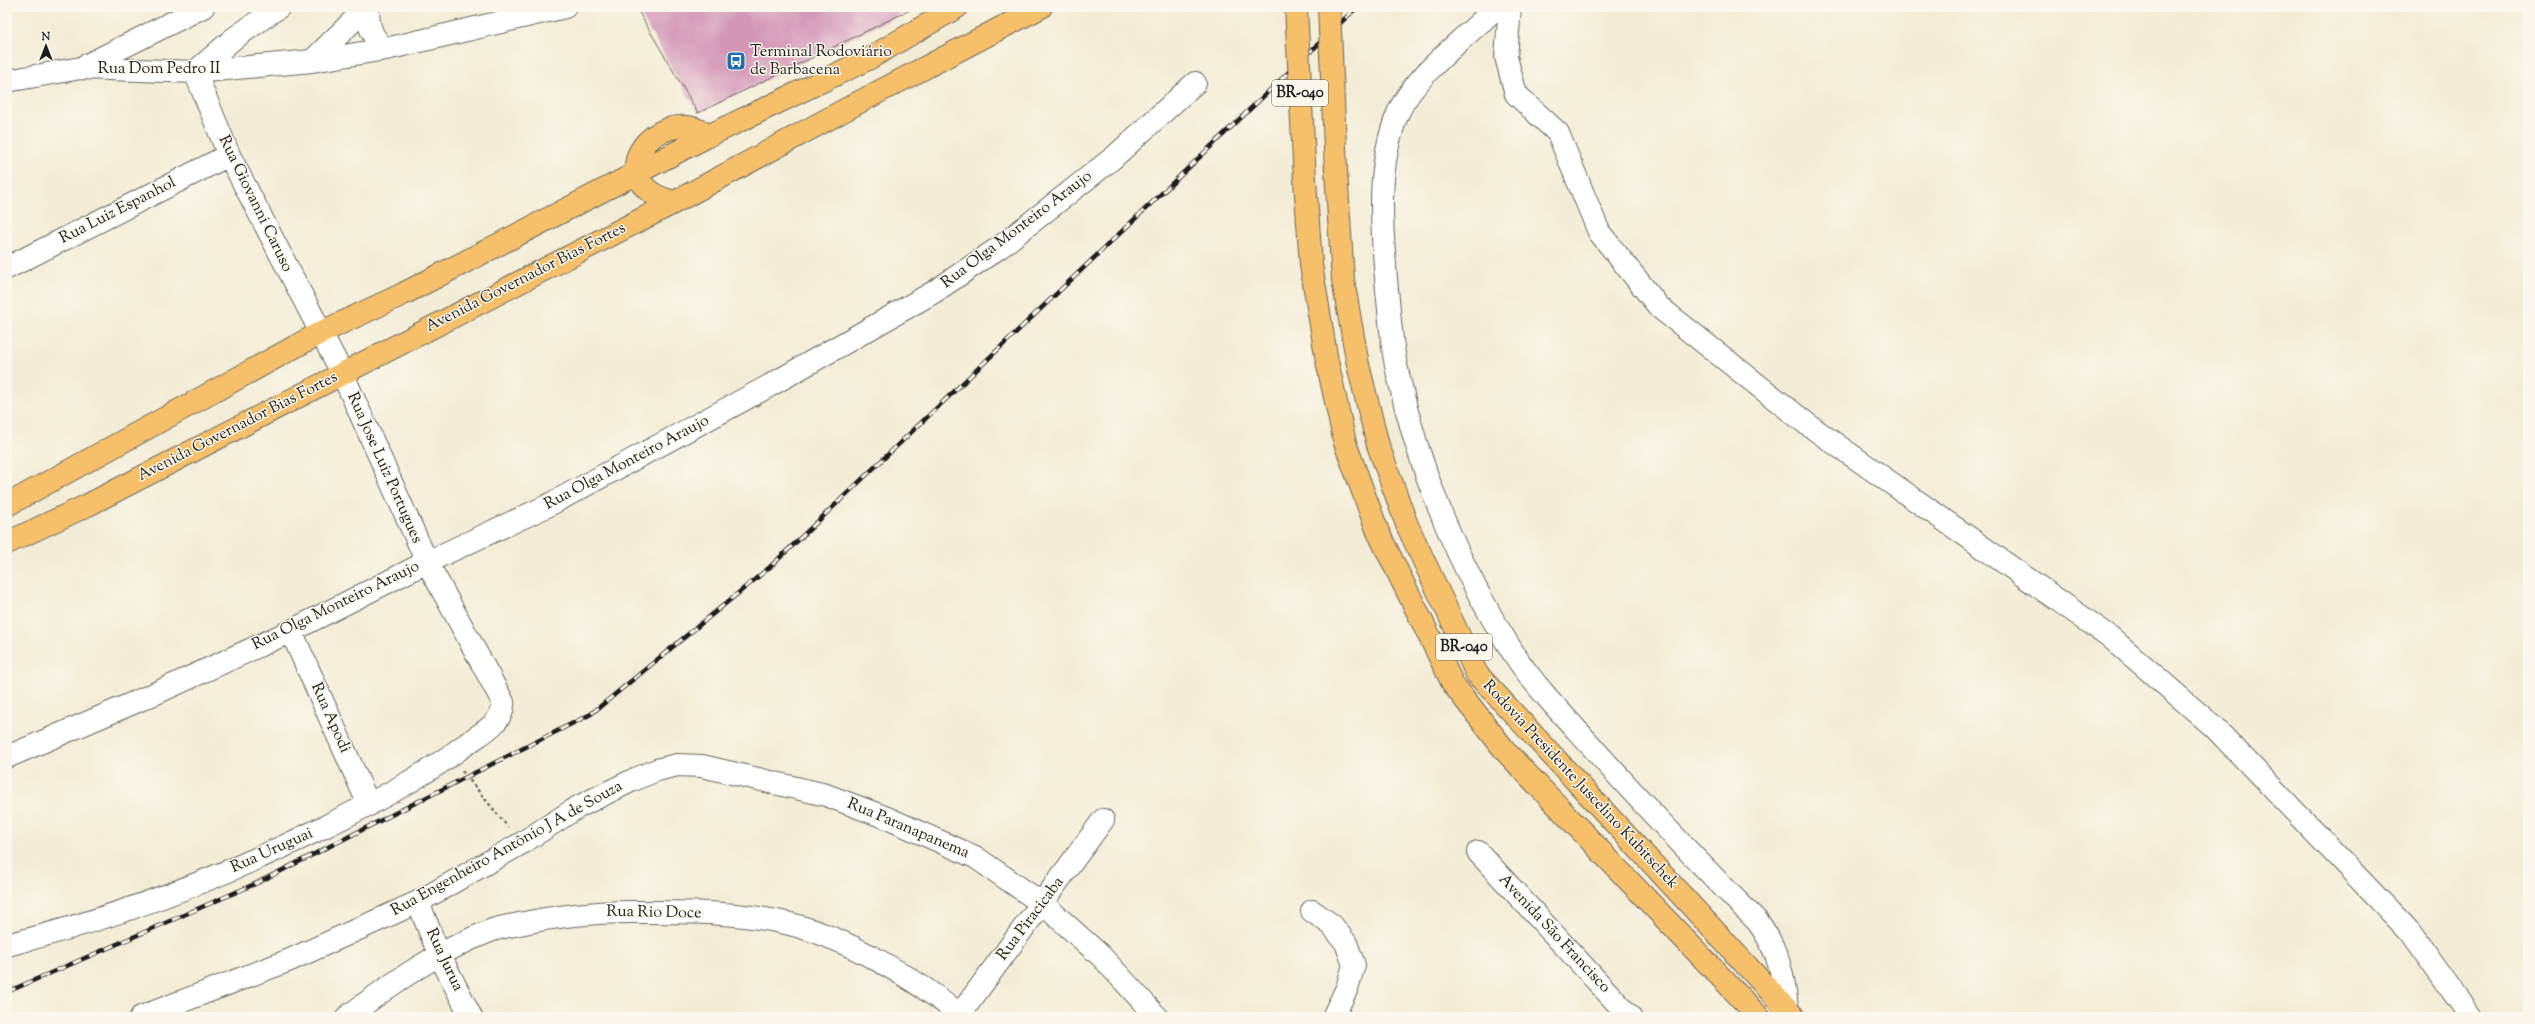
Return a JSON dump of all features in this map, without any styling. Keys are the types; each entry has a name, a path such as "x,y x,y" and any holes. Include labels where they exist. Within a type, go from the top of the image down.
{"main road":[{"path":"38,528 13,502 320,333 403,294 708,136 870,58 957,7"},
{"name":"Avenida Governador Bias Fortes","path":"7,543 88,505 675,202 865,99 1041,7"},
{"name":"Rodovia Presidente Juscelino Kubitschek","path":"1296,7 1311,265 1327,361 1345,443 1378,532 1453,684 1507,753 1759,1017"},
{"name":"Rodovia Presidente Juscelino Kubitschek","path":"1329,7 1336,172 1343,280 1358,365 1378,445 1407,526 1477,674 1790,1013"},
{"path":"635,174 641,185 651,194 662,200 675,202"}],"street":[{"path":"81,68 203,7"},
{"path":"195,72 233,39 279,7"},
{"path":"367,7 370,32 377,43 386,49"},
{"path":"312,61 367,7"},
{"name":"Rua Dom Pedro II","path":"7,81 81,68 195,72 312,61 386,49 565,7"},
{"path":"1497,7 1419,82 1399,111 1388,144 1381,194 1390,322 1396,369 1417,442 1440,510 1472,579 1515,656 1565,717 1655,818 1758,922 1770,938 1778,955 1790,1013"},
{"path":"1510,7 1506,57 1516,94 1558,133 1599,232 1659,307 1806,424 2110,636 2208,722 2409,931 2471,1017"},
{"name":"Rua Giovanni Caruso","path":"195,72 229,155 342,374"},
{"name":"Rua Olga Monteiro Araujo","path":"7,757 154,694 291,631 427,562 547,506 769,386 934,292 1000,247 1046,208 1113,158 1194,83"},
{"name":"Rua Luiz Espanhol","path":"7,268 229,155"},
{"name":"Rua Jose Luiz Portugues","path":"342,374 427,562 503,702"},
{"name":"Rua Apodi","path":"291,631 369,805"},
{"name":"Rua Uruguai","path":"7,945 78,926 170,894 281,848 369,805 450,756 494,723 502,714 503,702"},
{"name":"Rua Engenheiro Antônio J A de Souza","path":"141,1017 290,960 418,902 522,843 578,808 657,770 677,766 702,766 746,775"},
{"name":"Rua Paranapanema","path":"746,775 826,795 933,837 975,857 1043,904 1101,956 1157,1017"},
{"name":"Rua Piracicaba","path":"960,1016 1103,820"},
{"name":"Avenida São Francisco","path":"1478,852 1630,1017"},
{"name":"Rua Jurua","path":"418,902 439,954 470,1017"},
{"path":"1312,911 1332,925 1342,937 1346,943 1354,965 1347,988 1333,1017"},
{"name":"Rua Rio Doce","path":"347,1017 439,954 492,930 576,914 670,912 735,915 790,924 836,940 902,974 960,1016"}],"path":[{"path":"465,764 460,769 522,843"}],"building":[{"name":"Terminal Rodoviário de Barbacena","path":"642,7 916,7 698,113 637,9"}],"railway":[{"path":"7,992 257,883 591,714 770,567 1357,7"}],"place":[{"name":"Terminal Rodoviário de Barbacena","path":"736,61"}]}
